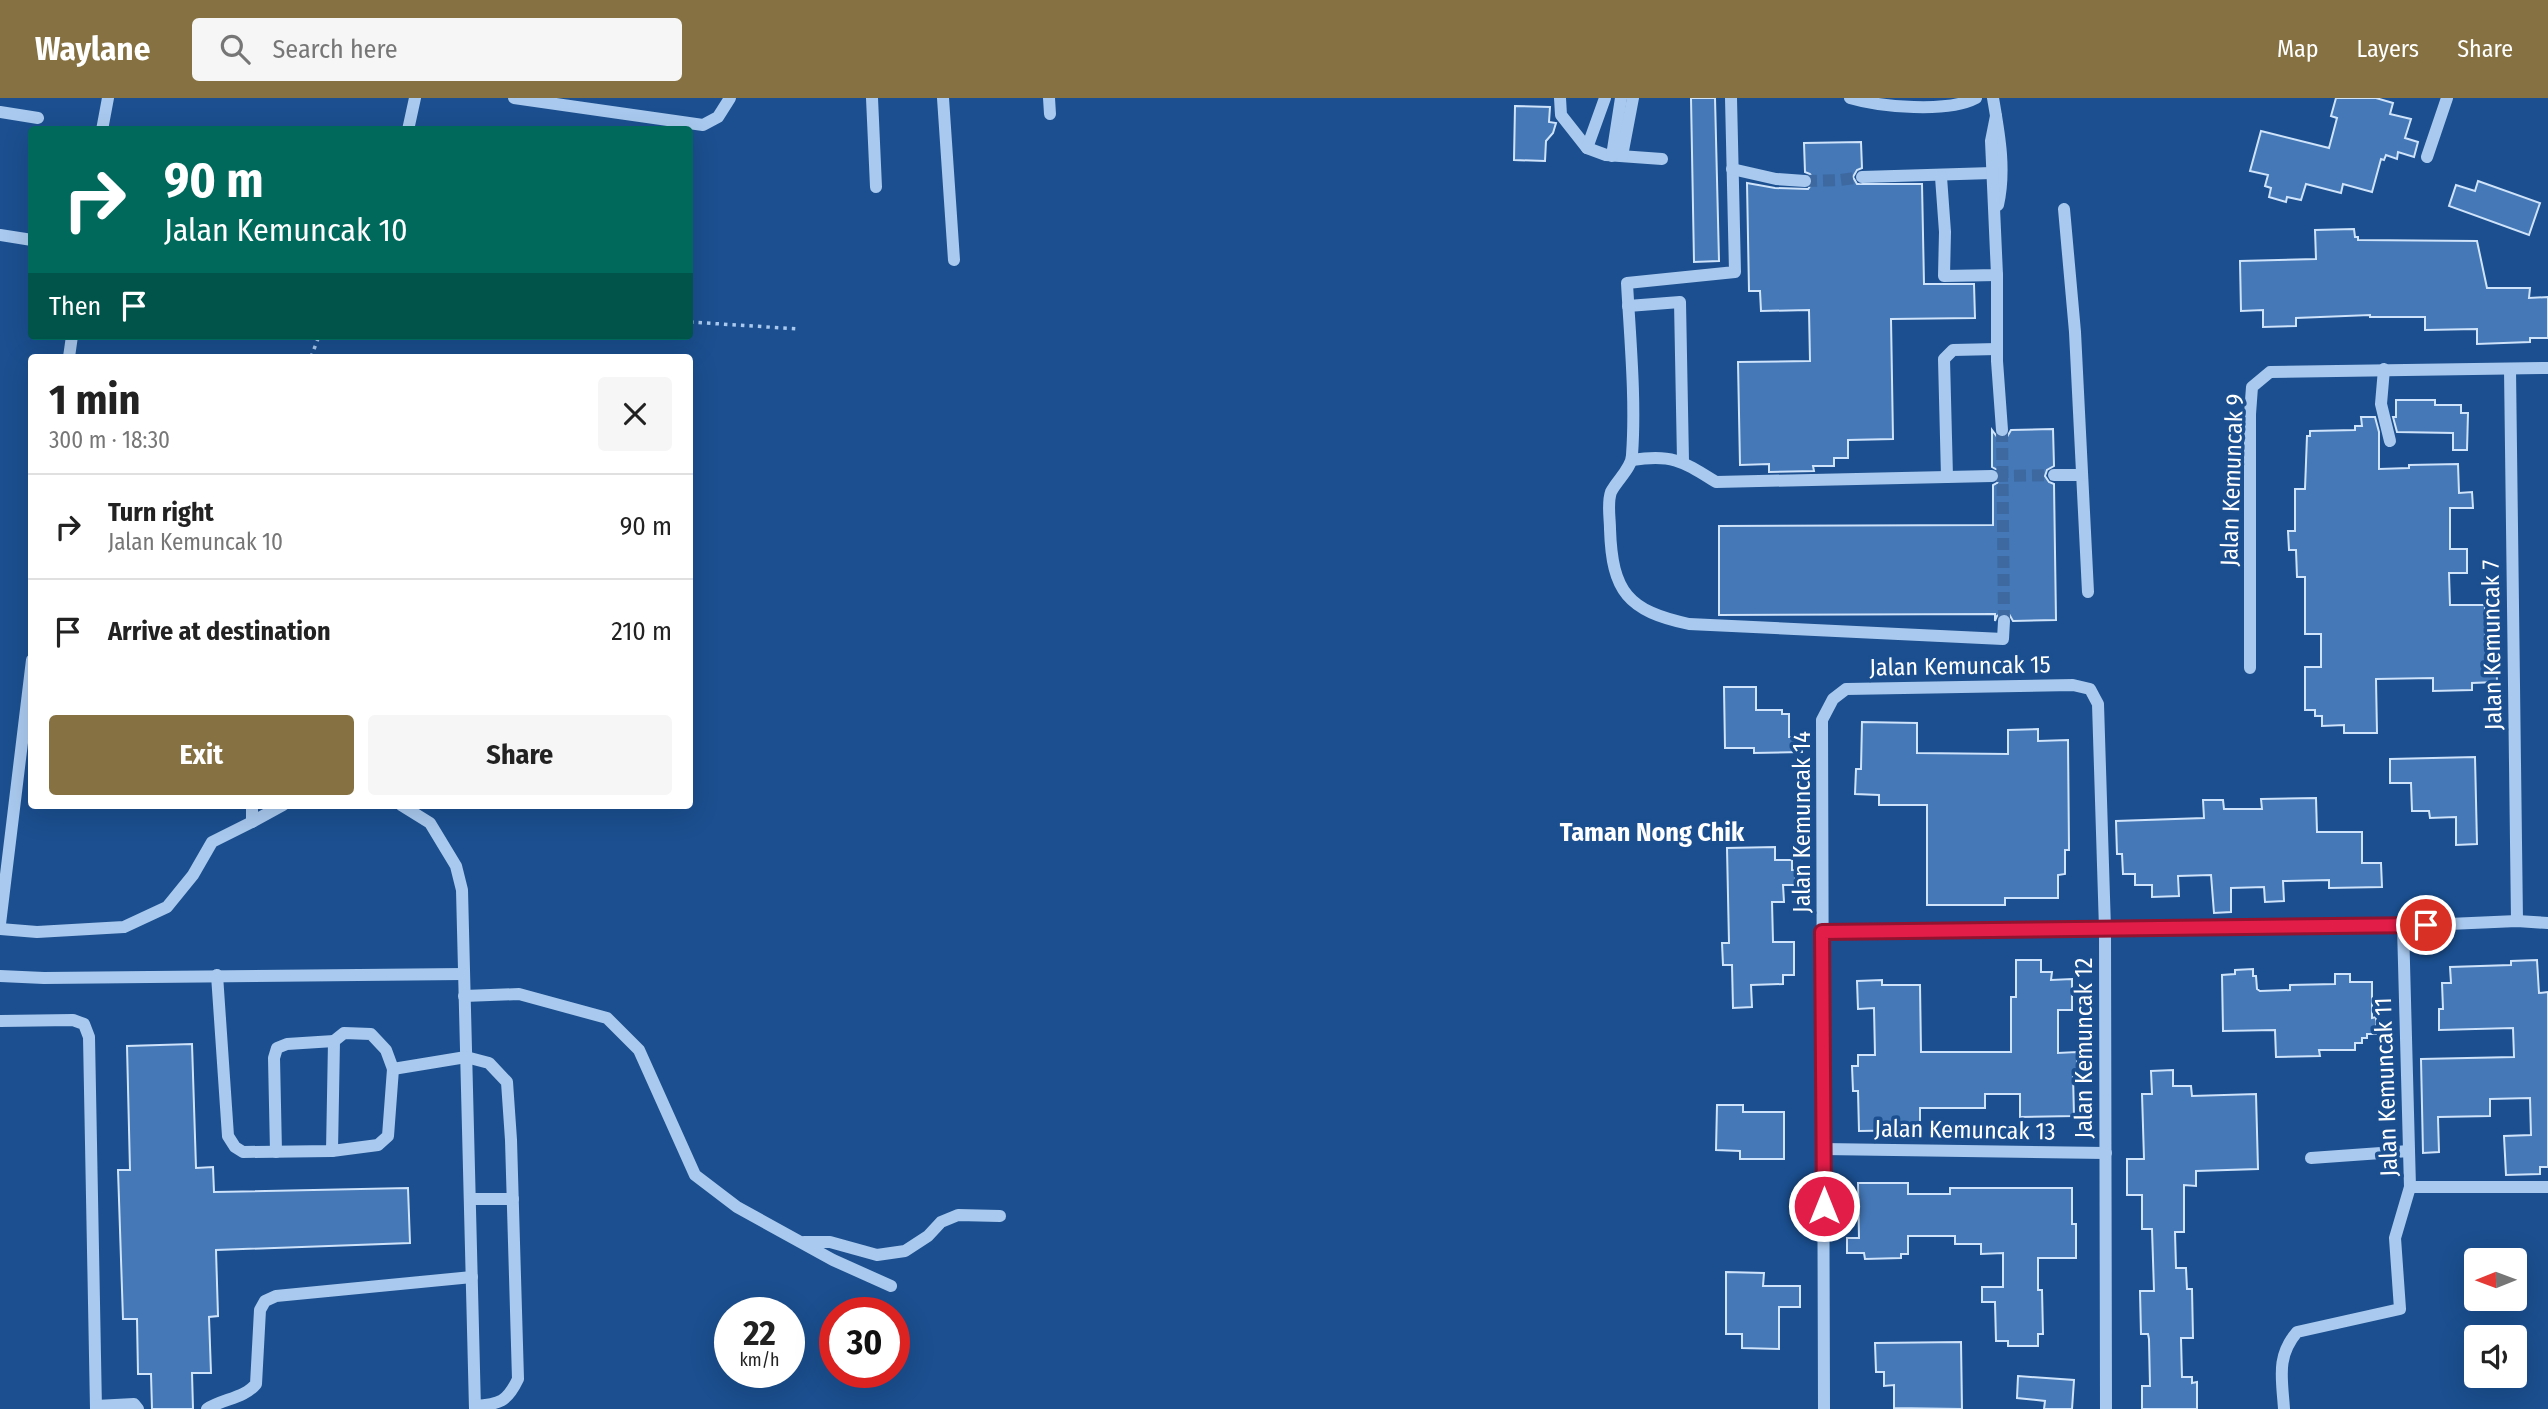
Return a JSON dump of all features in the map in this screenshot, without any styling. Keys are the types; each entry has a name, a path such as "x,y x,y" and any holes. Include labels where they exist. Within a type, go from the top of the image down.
{"street":[{"path":"103,126 108,98"},
{"path":"409,126 415,98"},
{"path":"521,99 703,125 718,117 730,98"},
{"path":"872,98 876,187"},
{"path":"943,98 954,260"},
{"path":"1049,98 1050,114"},
{"path":"1560,98 1561,115 1587,148 1617,156 1662,159"},
{"path":"1587,148 1605,98"},
{"path":"1617,156 1621,98"},
{"path":"1617,156 1633,98"},
{"path":"1731,98 1735,272 1627,283 1632,460 1611,492 1609,505 1611,551 1619,584 1632,603 1660,618 1689,624 2003,639 2004,621"},
{"path":"1850,98 1866,103 1948,107 1976,98"},
{"path":"1993,98 2001,140 2002,189 1996,214"},
{"path":"2427,157 2447,98"},
{"path":"0,111 38,118"},
{"path":"1996,116 1991,141 1996,214 1997,349 2002,430"},
{"path":"1732,169 1776,179 1805,181"},
{"path":"1862,177 1941,177 1992,173"},
{"path":"1941,177 1945,232 1944,276 1997,275"},
{"path":"2064,209 2075,332 2088,592"},
{"path":"0,235 28,239"},
{"path":"1628,306 1680,302 1683,461"},
{"path":"1947,477 1944,359 1953,350 1997,349"},
{"name":"Jalan Kemuncak 9","path":"2250,668 2252,387 2270,372 2548,368"},
{"path":"2384,369 2381,404 2390,441"},
{"name":"Jalan Kemuncak 7","path":"2510,369 2517,921"},
{"path":"1632,460 1658,457 1683,461 1716,482 1993,476"},
{"path":"2054,475 2082,475"},
{"name":"Jalan Kemuncak 15","path":"1833,699 1846,689 2073,685 2090,689"},
{"name":"Jalan Kemuncak 12","path":"2090,689 2098,704 2105,929 2106,1409"},
{"path":"28,693 0,927 37,932 124,927 167,907 193,875 212,842 276,809"},
{"name":"Jalan Kemuncak 14","path":"1824,1409 1822,720 1833,699"},
{"path":"252,809 252,822"},
{"path":"393,1069 466,1057 489,1063 507,1082 517,1379 510,1396 496,1405 475,1408 470,1199 466,1057 464,996 462,890 456,866 430,823 407,809"},
{"path":"1822,932 2403,926 2517,921 2548,923"},
{"name":"Jalan Kemuncak 11","path":"2284,1409 2281,1359 2297,1332 2400,1309 2395,1238 2410,1187 2403,926"},
{"path":"0,976 44,978 464,974"},
{"path":"216,975 228,1136 235,1147 243,1152 276,1152 331,1152 378,1145 388,1136 393,1069 386,1050 371,1034 344,1033 334,1041 287,1044 277,1048 274,1058 276,1152"},
{"path":"464,996 519,994 607,1018 639,1050 695,1175 737,1207 833,1261 891,1286"},
{"path":"0,1021 73,1020 85,1024 89,1037 96,1408 124,1403 134,1404 138,1409"},
{"path":"331,1152 334,1041"},
{"name":"Jalan Kemuncak 13","path":"1823,1149 2106,1153"},
{"path":"2311,1158 2409,1151"},
{"path":"2410,1187 2548,1186"},
{"path":"470,1199 513,1199"},
{"path":"800,1241 830,1242 877,1255 905,1251 928,1236 941,1222 958,1215 1000,1216"},
{"path":"207,1409 217,1402 250,1392 256,1384 260,1310 265,1301 276,1296 472,1277"}],"path":[{"path":"693,322 799,329"}],"building":[{"path":"1691,98 1715,98 1719,261 1694,262"},
{"path":"2336,98 2376,98 2393,103 2390,114 2411,119 2405,138 2418,142 2414,157 2398,152 2397,159 2386,155 2384,160 2381,159 2372,192 2343,184 2341,193 2306,184 2301,200 2287,197 2286,202 2269,197 2271,188 2265,186 2268,175 2250,171 2261,131 2329,148 2337,118 2331,116"},
{"path":"1515,106 1550,107 1549,122 1556,123 1553,133 1546,141 1545,161 1514,160"},
{"path":"1861,142 1862,168 1857,170 1853,177 1857,184 1922,184 1924,284 1974,284 1975,318 1891,319 1893,439 1848,440 1848,458 1834,458 1834,466 1813,466 1814,471 1769,472 1769,464 1740,465 1738,362 1810,361 1809,310 1761,311 1760,291 1749,291 1747,183 1775,188 1808,189 1814,181 1810,174 1805,172 1804,143"},
{"path":"2478,181 2540,203 2529,235 2449,206 2456,185 2475,191"},
{"path":"2354,229 2358,240 2477,241 2487,288 2530,288 2529,298 2548,297 2548,338 2530,338 2530,342 2477,344 2477,329 2425,330 2425,317 2370,315 2296,318 2296,326 2263,327 2263,310 2241,311 2240,261 2316,259 2315,230"},
{"path":"2396,400 2435,400 2435,405 2461,405 2461,413 2468,413 2467,450 2453,450 2453,433 2397,432 2393,417 2396,417"},
{"path":"2361,417 2375,417 2379,432 2379,469 2458,464 2459,493 2472,492 2473,508 2450,508 2450,549 2467,549 2467,573 2449,573 2450,605 2485,605 2485,635 2496,635 2497,682 2472,683 2472,690 2433,691 2433,678 2376,679 2377,733 2344,733 2344,725 2322,726 2322,716 2315,716 2315,710 2305,710 2305,667 2321,667 2321,634 2305,634 2305,577 2297,577 2296,550 2289,550 2288,531 2295,531 2295,489 2305,489 2307,436 2310,436 2310,431 2355,430 2355,426 2362,426"},
{"path":"2053,429 2054,466 2047,470 2045,476 2054,484 2056,620 2013,621 2009,614 2004,612 1997,616 1995,621 1995,614 1719,615 1719,526 1993,525 1993,485 2001,476 1999,471 1992,467 1992,430 2002,439 2007,437 2011,430"},
{"path":"1724,687 1756,687 1756,710 1782,710 1782,714 1789,714 1789,737 1802,737 1802,752 1754,753 1754,748 1725,748"},
{"path":"1862,722 1917,723 1917,753 2008,754 2008,730 2038,729 2038,741 2068,740 2069,850 2065,850 2065,874 2058,875 2058,898 2005,898 2005,905 1927,905 1927,805 1879,805 1879,795 1855,794 1856,769 1861,769"},
{"path":"2475,757 2477,844 2456,845 2456,817 2430,818 2429,811 2412,811 2411,783 2390,783 2390,759"},
{"path":"2316,798 2317,832 2362,832 2362,863 2381,863 2382,887 2329,888 2329,880 2283,881 2284,901 2265,902 2264,887 2231,888 2231,912 2214,913 2211,875 2178,876 2179,896 2152,897 2152,885 2135,885 2135,874 2123,874 2122,854 2117,854 2116,821 2204,818 2203,800 2223,800 2224,809 2262,809 2261,799"},
{"path":"1775,847 1775,860 1792,860 1792,870 1795,870 1796,885 1783,885 1784,902 1772,902 1773,942 1794,942 1794,975 1783,975 1783,984 1751,985 1752,1007 1733,1008 1732,965 1723,965 1722,943 1729,943 1727,848"},
{"path":"2016,960 2041,960 2041,972 2052,972 2051,980 2072,979 2072,1010 2058,1010 2058,1053 2077,1052 2077,1075 2073,1075 2074,1116 2020,1117 2020,1094 1985,1094 1985,1108 1920,1108 1920,1130 1859,1131 1858,1091 1853,1091 1852,1066 1858,1066 1858,1055 1875,1055 1874,1008 1858,1009 1857,981 1882,980 1882,985 1920,985 1921,1052 2011,1052 2011,997 2016,997"},
{"path":"2537,960 2539,993 2548,992 2548,1167 2540,1167 2540,1174 2506,1175 2504,1136 2531,1135 2530,1098 2490,1099 2490,1116 2438,1117 2439,1152 2423,1153 2421,1059 2514,1057 2513,1028 2439,1030 2439,1009 2443,1009 2442,983 2451,983 2450,967 2511,965 2511,961"},
{"path":"2253,969 2257,989 2260,991 2290,990 2290,985 2335,984 2335,974 2350,974 2350,982 2372,982 2372,1018 2376,1017 2376,1034 2367,1034 2367,1038 2362,1038 2362,1043 2355,1043 2355,1050 2319,1050 2320,1056 2276,1057 2275,1030 2223,1031 2222,975 2235,974 2235,970"},
{"path":"192,1044 196,1168 213,1167 214,1192 408,1188 410,1243 216,1250 218,1316 209,1317 211,1373 192,1373 193,1409 152,1409 151,1374 138,1374 137,1319 123,1319 118,1170 130,1170 127,1046"},
{"path":"2173,1070 2173,1086 2191,1086 2192,1096 2256,1094 2258,1169 2196,1171 2196,1186 2184,1185 2184,1232 2175,1232 2176,1268 2186,1268 2187,1289 2192,1289 2193,1338 2181,1338 2182,1377 2192,1377 2192,1383 2197,1382 2197,1409 2142,1409 2142,1386 2150,1386 2149,1339 2148,1334 2141,1334 2140,1291 2154,1291 2152,1229 2142,1229 2142,1195 2127,1195 2127,1159 2144,1159 2142,1094 2152,1094 2151,1071"},
{"path":"1717,1105 1743,1105 1743,1112 1784,1112 1784,1159 1740,1159 1740,1151 1716,1150"},
{"path":"1858,1183 1908,1183 1908,1194 1950,1194 1950,1188 2072,1188 2076,1258 2038,1258 2038,1290 2042,1290 2043,1334 2038,1334 2038,1346 2008,1346 2008,1341 1996,1341 1995,1302 1982,1302 1982,1287 2003,1287 2003,1253 1981,1254 1981,1244 1955,1244 1955,1236 1908,1236 1908,1254 1901,1254 1901,1258 1865,1259 1864,1253 1847,1253 1847,1238 1859,1238"},
{"path":"1726,1272 1764,1273 1763,1286 1800,1286 1800,1307 1779,1307 1779,1349 1742,1348 1742,1334 1726,1334"},
{"path":"1961,1342 1962,1409 1894,1408 1894,1385 1884,1386 1884,1372 1876,1372 1875,1343"},
{"path":"2018,1376 2074,1380 2072,1409 2044,1409 2045,1401 2017,1398"}],"tunnel":[{"path":"1805,181 1862,177"},
{"path":"2002,430 2004,621"},
{"path":"1996,476 2054,475"}],"district":[{"name":"Taman Nong Chik","path":"1652,832"}],"route":[{"path":"1824,1206 1822,932 2426,925"}]}
